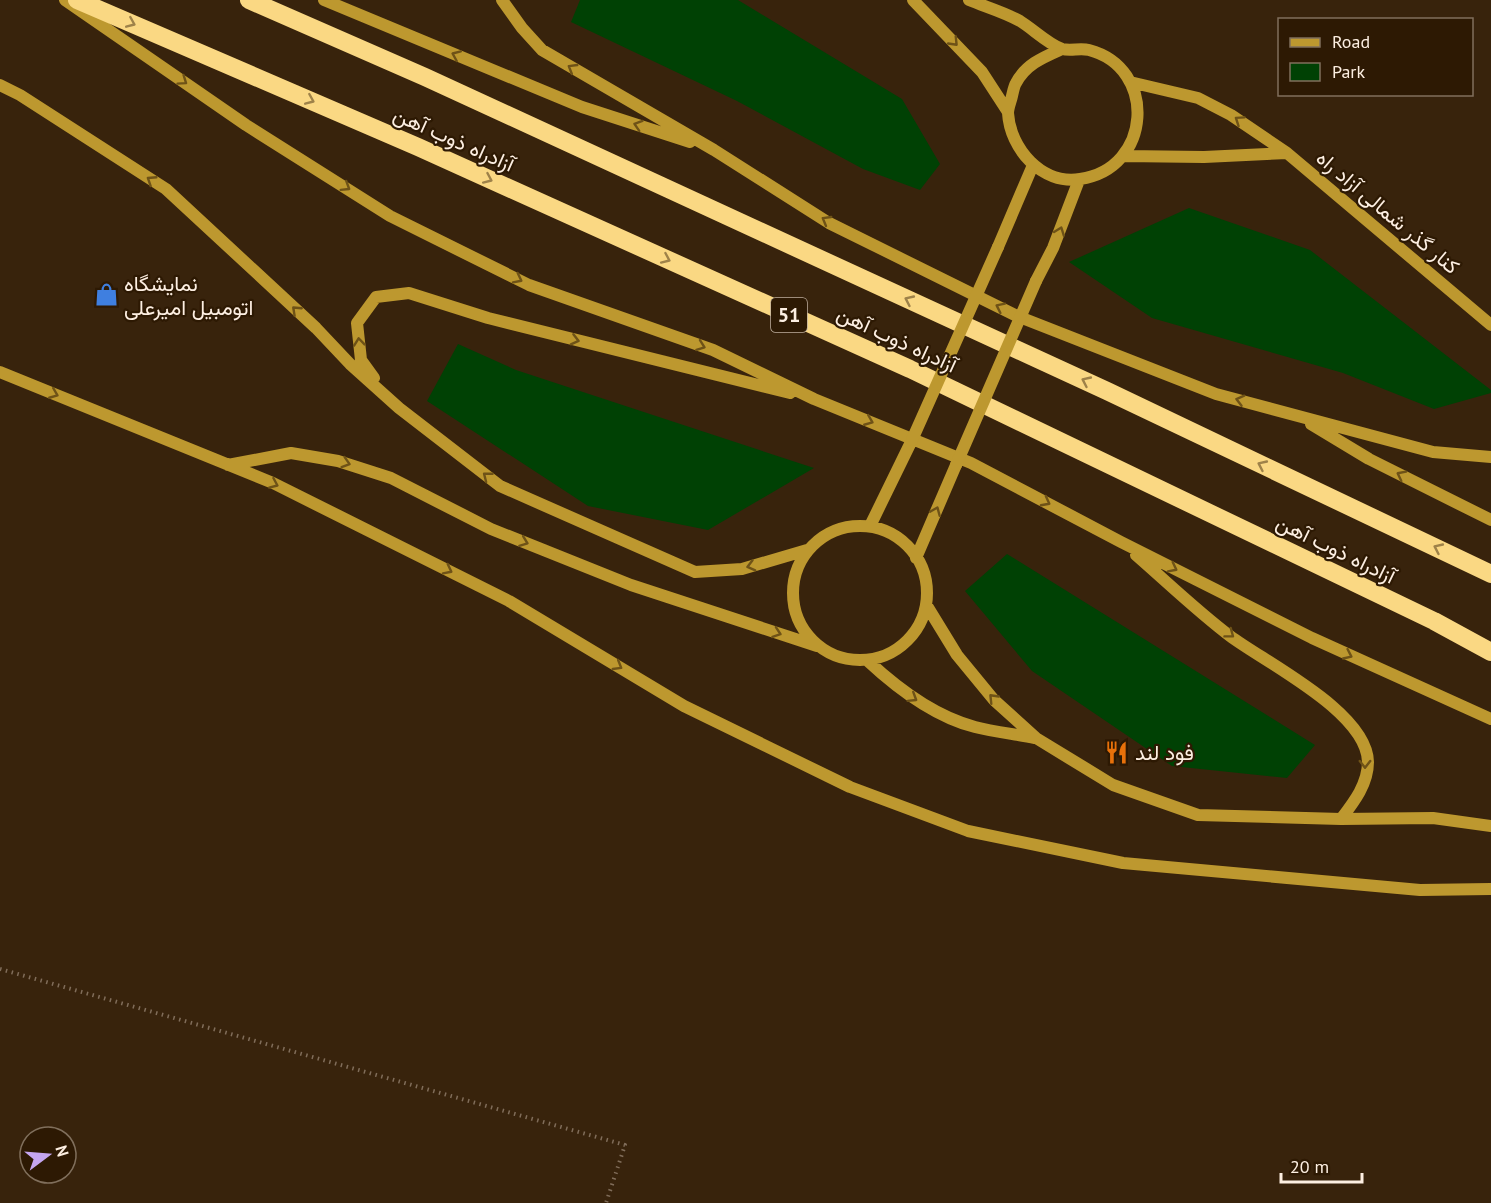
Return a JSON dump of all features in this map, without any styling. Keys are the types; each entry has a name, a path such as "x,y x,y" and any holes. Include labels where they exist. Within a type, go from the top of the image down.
{"highway":[{"name":"آزادراه ذوب آهن","path":"77,0 418,147 910,369 1434,621 1491,652"},
{"name":"آزادراه ذوب آهن","path":"249,0 425,77 1107,390 1491,574"}],"main road":[{"path":"65,0 246,125 390,216 529,285 713,350 814,399 970,463 1312,638 1491,719"},
{"path":"324,0 582,107 714,150"},
{"path":"502,0 522,28 542,50 714,150 829,223 1017,316 1216,394 1433,452 1491,457"},
{"path":"913,0 982,72 1008,112 1014,142 1033,165 1055,177 1079,180 1104,172 1124,156 1136,133 1138,106 1130,81 1113,61 1089,50 1062,49 1035,60 1015,83 1008,112"},
{"path":"969,0 1018,20 1062,49"},
{"name":"کنار گذر شمالی آزاد راه","path":"1130,81 1198,98 1231,115 1287,153 1491,326"},
{"path":"0,85 20,95 166,189 399,408 500,486 695,572 742,569 807,550 836,529 870,526 903,540 923,569 927,606 964,664 994,699 1036,738 1113,785 1198,815 1341,819 1432,818 1491,826"},
{"name":"کنار گذر شمالی آزاد راه","path":"1124,156 1204,157 1287,153"},
{"path":"870,526 912,440 1033,165"},
{"path":"916,558 1036,281 1053,248 1079,180"},
{"path":"399,408 361,360 357,322 376,297 409,293 488,318 814,399"},
{"path":"0,372 273,483 509,601 684,706 850,787 968,831 1123,863 1420,890 1491,889"},
{"path":"1297,416 1369,459 1491,520"},
{"path":"226,465 291,453 338,461 391,478 491,530 631,585 817,646 849,661 884,658 913,637 927,606"},
{"path":"1121,542 1230,636 1339,711 1359,734 1368,761 1362,790 1341,819"},
{"path":"807,550 792,582 796,618 817,646"},
{"path":"868,661 894,685 930,708 973,727 1036,738"}],"path":[{"path":"0,969 624,1145 606,1203"}],"green space":[{"path":"580,0 738,0 902,99 940,164 920,190 863,169 737,101 571,22"},
{"path":"1189,208 1310,250 1491,390 1491,393 1434,409 1343,373 1152,318 1069,262"},
{"path":"458,344 516,370 814,468 708,530 588,506 427,401"},
{"path":"1007,554 1315,745 1287,778 1172,766 1032,671 965,591"}],"place":[{"name":"نمایشگاه اتومبیل امیرعلی","path":"106,295"},
{"name":"فود لند","path":"1117,752"}]}
